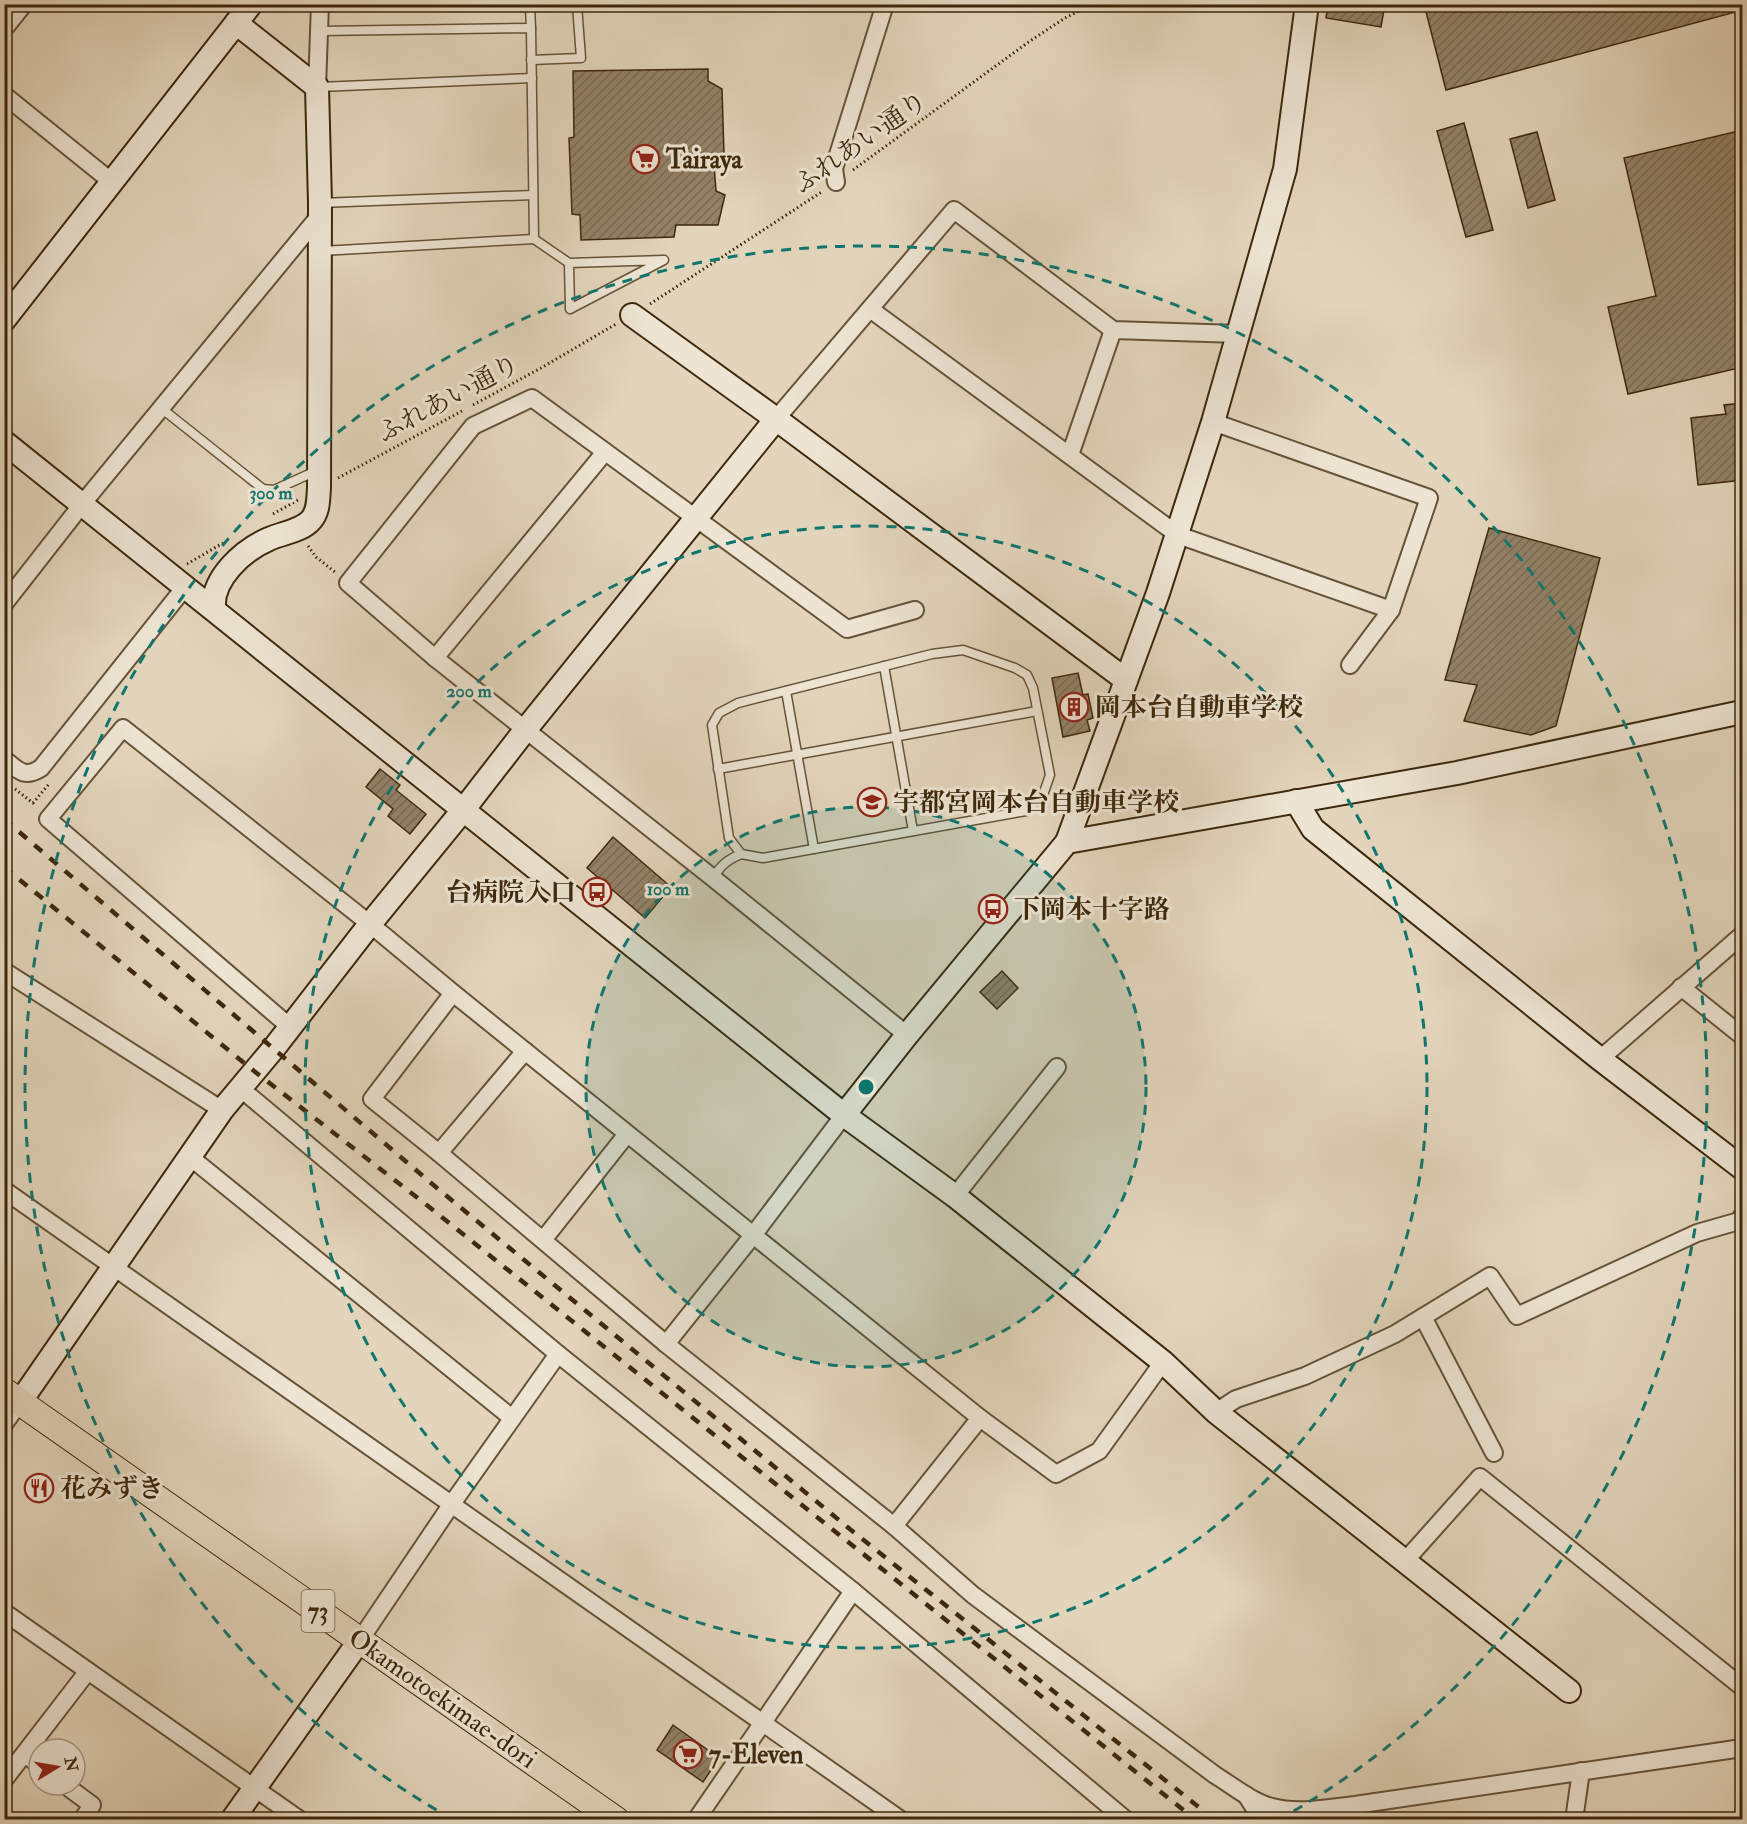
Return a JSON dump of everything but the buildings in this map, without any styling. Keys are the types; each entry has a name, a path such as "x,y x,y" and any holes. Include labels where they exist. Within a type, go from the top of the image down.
{"main road":[{"name":"Okamotoekimae-dori","path":"12,1396 616,1820"}],"street":[{"path":"4,29 24,4"},
{"path":"4,320 251,4"},
{"path":"213,609 213,601 220,583 228,570 240,558 266,540 304,526 312,519 325,476 317,87 320,4"},
{"path":"836,182 834,169 837,158 885,4"},
{"path":"666,1344 907,1035 1067,842 1178,535 1213,422 1285,169 1307,4"},
{"path":"236,24 317,87"},
{"path":"4,95 112,182"},
{"path":"4,604 320,209"},
{"path":"4,1424 12,1396 115,1266 222,1110 776,419 954,210 1113,330 1238,334"},
{"path":"870,309 1178,535 1391,610"},
{"path":"630,316 776,419 1126,680"},
{"path":"1070,455 1113,330"},
{"path":"907,1035 435,658 348,583 473,426 532,398 847,629 915,610"},
{"path":"1213,422 1429,498 1391,610 1350,665"},
{"path":"4,442 844,1115 955,1196 1163,1362 1216,1412 1569,1691"},
{"path":"435,658 605,452"},
{"path":"4,759 20,772 28,774 41,768 185,587"},
{"path":"1067,842 1457,773 1743,712"},
{"path":"290,1027 48,819 123,728 370,924 980,1418 1056,1474 1099,1451 1163,1362"},
{"path":"1296,801 1313,829 1600,1059 1743,1168"},
{"path":"1600,1059 1743,935"},
{"path":"4,971 222,1110"},
{"path":"1681,987 1742,1035"},
{"path":"453,993 372,1099 666,1344 894,1526 973,1595 1215,1775 1245,1794 1271,1807 1301,1811 1743,1748"},
{"path":"439,1153 525,1050"},
{"path":"955,1196 1057,1067"},
{"path":"240,1088 558,1354 854,1591 1126,1820"},
{"path":"543,1240 627,1134"},
{"path":"189,1157 512,1418"},
{"path":"4,1190 901,1820"},
{"path":"1216,1412 1236,1400 1305,1376 1395,1334 1490,1276 1517,1316 1696,1233 1738,1221 1743,1216"},
{"path":"1423,1317 1494,1453"},
{"path":"232,1820 558,1354"},
{"path":"894,1526 980,1418"},
{"path":"1405,1562 1480,1477 1743,1687"},
{"path":"696,1820 854,1591"},
{"path":"4,1612 300,1820"},
{"path":"4,1780 88,1671"},
{"path":"1574,1820 1581,1771"},
{"path":"1245,1794 1262,1820"},
{"path":"81,1797 92,1805 82,1820"}],"lane":[{"path":"531,60 580,58 577,5 530,7 534,239"},
{"path":"319,31 531,28"},
{"path":"317,87 532,78"},
{"path":"320,209 533,195"},
{"path":"320,251 534,239 569,263 664,260 570,309 569,263"},
{"path":"161,408 262,489 274,490 325,476"},
{"path":"713,878 720,866 727,860 741,854 763,858 1026,811 1043,795 1050,775 1033,688 1027,675 1015,668 963,650 932,654 738,703 719,713 712,725 718,769 729,838 741,854"},
{"path":"884,666 913,831"},
{"path":"786,691 814,849"},
{"path":"718,769 1037,711"}],"path":[{"name":"ふれあい通り","path":"325,476 541,368 630,316 836,182 1030,41 1065,18 1093,4"},
{"path":"295,529 316,556 348,583"}],"railway":[{"path":"4,819 437,1188 851,1530 1215,1820"},
{"path":"4,867 254,1071 428,1206 1196,1820"}],"place":[{"name":"Tairaya","path":"645,159"},
{"name":"岡本台自動車学校","path":"1074,707"},
{"name":"宇都宮岡本台自動車学校","path":"872,802"},
{"name":"台病院入口","path":"597,892"},
{"name":"下岡本十字路","path":"993,909"},
{"name":"花みずき","path":"39,1488"},
{"name":"7-Eleven","path":"688,1754"}]}
